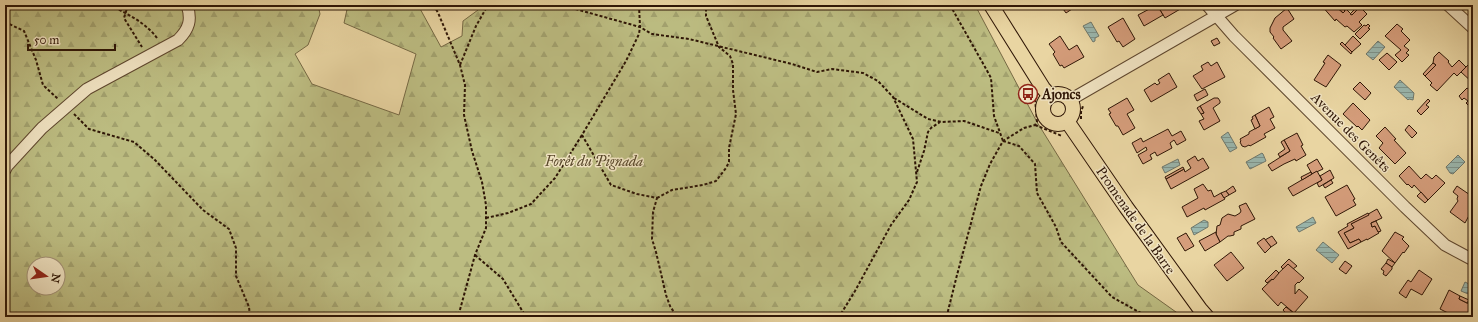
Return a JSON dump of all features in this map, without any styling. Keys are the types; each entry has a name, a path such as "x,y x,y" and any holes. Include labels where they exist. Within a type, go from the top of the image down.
{"main road":[{"path":"991,5 1005,36 1046,92 1061,94 1070,100 1073,109 1070,118 1067,121 1056,124 1046,119 1043,112 1046,92"},
{"name":"Promenade de la Barre","path":"1067,121 1126,208 1207,317"}],"street":[{"path":"5,170 42,128 87,89 178,40 186,32 190,14 187,5"},
{"name":"Avenue des Genêts","path":"1208,5 1234,36 1405,207 1445,245 1473,260"},
{"path":"1070,100 1235,5"},
{"path":"1448,5 1473,28"}],"path":[{"path":"110,5 140,21 152,31 164,48"},
{"path":"128,5 124,18 148,56"},
{"path":"434,5 460,65 465,85 464,115 472,151 482,182 486,205 486,228 475,255 458,317"},
{"path":"446,5 452,7 462,5"},
{"path":"460,65 476,26 488,5"},
{"path":"561,5 640,27 652,34 689,39 792,64 817,72 832,69 864,73 878,81 893,97 928,119 942,122 964,121 1000,134"},
{"path":"486,218 508,213 531,204 555,178 626,61 639,34 639,5"},
{"path":"582,135 611,185 637,194 657,198 672,190 716,181 729,162 729,148 736,114 733,90 733,64 730,56 719,47 706,16 706,5"},
{"path":"950,5 991,78 994,116 1003,141 1019,146 1035,164 1037,193 1056,227 1061,242 1112,297 1148,317"},
{"path":"5,22 24,31 36,60 43,85 89,129 134,142 154,159 203,210 229,229 236,248 236,276 249,307 250,317"},
{"path":"1035,125 1037,122 1034,97 1046,92"},
{"path":"893,97 913,140 917,175"},
{"path":"839,317 891,225 909,200 915,188 928,132 931,128 942,122"},
{"path":"948,317 956,275 981,186 990,164 1003,141 1024,128 1035,125 1061,137"},
{"path":"657,198 653,212 652,239 666,295 670,306 677,317"},
{"path":"475,255 503,279 526,317"}],"green space":[{"name":"Forêt du Pignada","path":"5,5 318,5 320,14 308,45 295,54 312,84 399,115 416,54 344,23 348,5 418,5 441,47 462,36 463,21 478,10 480,5 975,5 1037,122 1138,285 1183,317 5,317"}],"water":[{"path":"1091,22 1099,36 1095,38 1095,41 1093,42 1083,26"},
{"path":"1378,41 1385,47 1373,60 1366,54"},
{"path":"1400,80 1414,93 1413,100 1408,100 1394,87"},
{"path":"1228,132 1237,148 1230,152 1221,137"},
{"path":"1262,153 1266,161 1250,169 1246,162"},
{"path":"1458,155 1465,162 1453,174 1450,173 1446,167"},
{"path":"1178,159 1180,165 1165,173 1162,167"},
{"path":"1313,217 1316,223 1299,232 1296,227"},
{"path":"1204,220 1208,222 1208,227 1194,235 1191,228"},
{"path":"1323,242 1339,255 1332,263 1316,250"},
{"path":"1465,282 1473,286 1473,296 1461,291"}],"building":[{"path":"1058,5 1078,5 1066,13 1061,6 1059,7"},
{"path":"1157,5 1180,5 1182,8 1165,18"},
{"path":"1157,5 1163,15 1144,26 1138,15"},
{"path":"1321,5 1335,6 1343,13 1346,9 1352,15 1360,7 1367,14 1359,22 1362,25 1354,32 1347,26 1345,27 1336,19 1335,21"},
{"path":"1336,5 1339,5 1345,11 1343,13"},
{"path":"1358,6 1360,7 1352,15 1350,14"},
{"path":"1287,8 1294,19 1283,27 1283,30 1292,41 1281,49 1273,38 1274,37 1270,32 1270,28 1275,18"},
{"path":"1123,18 1135,39 1123,47 1119,41 1117,42 1108,27"},
{"path":"1368,24 1370,26 1368,28 1370,29 1360,39 1355,34 1364,25 1366,26"},
{"path":"1397,24 1403,29 1401,31 1410,40 1404,46 1409,50 1406,53 1409,55 1402,62 1395,55 1401,50 1385,36"},
{"path":"1060,36 1069,50 1077,45 1084,57 1064,68 1062,65 1060,66 1053,54 1055,52 1049,44"},
{"path":"1353,36 1361,44 1352,52 1345,45"},
{"path":"1217,38 1220,43 1214,46 1211,41"},
{"path":"1342,42 1352,52 1351,54 1340,44"},
{"path":"1439,52 1449,61 1448,62 1452,67 1459,60 1466,67 1457,76 1454,73 1437,91 1430,85 1432,83 1425,76 1436,65 1433,63 1434,57"},
{"path":"1387,53 1397,62 1389,70 1379,60"},
{"path":"1328,55 1341,65 1326,87 1314,80 1325,63 1323,62"},
{"path":"1208,62 1211,66 1217,62 1225,77 1202,89 1193,76 1203,70 1201,66"},
{"path":"1433,63 1436,65 1425,76 1423,74"},
{"path":"1470,63 1473,66 1473,83 1461,72"},
{"path":"1169,73 1177,87 1151,102 1144,90 1155,83 1157,85 1160,83 1158,80"},
{"path":"1360,82 1371,93 1365,100 1353,89"},
{"path":"1473,87 1473,104 1470,107 1466,103 1468,101 1464,98 1462,100 1459,96 1467,88 1470,90"},
{"path":"1205,89 1208,95 1197,101 1194,95"},
{"path":"1127,98 1134,110 1127,114 1135,128 1123,135 1109,114 1111,113 1108,109"},
{"path":"1214,98 1218,98 1220,101 1220,103 1213,108 1220,121 1204,130 1199,121 1204,119 1201,114 1204,113 1200,106"},
{"path":"1428,99 1430,101 1426,105 1429,107 1421,115 1417,111"},
{"path":"1353,103 1370,120 1362,130 1343,114"},
{"path":"1200,106 1204,113 1201,114 1197,108"},
{"path":"1269,107 1274,117 1270,119 1275,128 1264,134 1266,137 1250,146 1242,146 1240,139 1260,126 1255,115"},
{"path":"1255,115 1260,126 1255,129 1251,120"},
{"path":"1409,125 1417,133 1412,138 1405,130"},
{"path":"1385,127 1406,153 1395,164 1379,148 1383,143 1376,136"},
{"path":"1168,129 1172,136 1181,131 1186,140 1177,145 1174,140 1170,143 1172,148 1157,156 1155,152 1150,155 1152,159 1143,164 1138,155 1147,150 1146,147 1137,153 1132,143 1141,138 1143,142"},
{"path":"1297,133 1303,145 1301,146 1306,155 1296,161 1295,159 1284,164 1272,171 1268,165 1290,151 1284,140"},
{"path":"1284,140 1290,151 1280,157 1278,154 1285,149 1281,142"},
{"path":"1195,156 1198,161 1203,158 1209,168 1171,189 1166,179 1184,169 1185,172 1191,168 1187,161"},
{"path":"1317,159 1323,169 1312,174 1307,165"},
{"path":"1409,166 1421,179 1426,174 1432,179 1436,175 1445,183 1428,200 1414,185 1412,188 1408,184 1407,185 1399,176"},
{"path":"1183,167 1184,169 1166,179 1165,177"},
{"path":"1330,170 1334,178 1319,187 1317,183 1322,180 1320,176"},
{"path":"1317,171 1322,180 1293,196 1288,188"},
{"path":"1311,172 1312,174 1302,180 1301,177"},
{"path":"1331,180 1333,183 1325,188 1323,185"},
{"path":"1203,184 1208,191 1211,190 1214,197 1221,193 1225,199 1205,210 1204,208 1187,217 1182,207 1198,198 1194,189"},
{"path":"1347,185 1355,199 1353,200 1356,205 1336,216 1325,197"},
{"path":"1233,186 1236,191 1229,195 1226,191"},
{"path":"1457,186 1473,197 1473,208 1465,223 1450,212 1458,201 1458,196 1453,192"},
{"path":"1226,191 1229,195 1224,198 1221,193"},
{"path":"1421,192 1428,200 1425,203 1417,196"},
{"path":"1246,203 1255,219 1241,226 1241,229 1234,232 1234,235 1228,236 1220,242 1216,234 1217,226 1220,225 1222,218 1228,214 1235,216 1240,213 1241,211 1239,206"},
{"path":"1377,209 1382,218 1371,223 1372,227 1375,226 1379,233 1367,240 1361,242 1359,239 1350,243 1344,233 1354,228 1351,224"},
{"path":"1368,213 1369,215 1351,224 1354,228 1344,233 1350,243 1359,239 1361,242 1348,249 1338,232 1348,226 1347,224"},
{"path":"1376,221 1381,231 1378,232 1375,226 1372,227 1371,223"},
{"path":"1216,232 1220,242 1205,251 1199,241"},
{"path":"1395,232 1404,237 1402,239 1409,246 1395,263 1382,251"},
{"path":"1186,233 1194,246 1185,251 1177,238"},
{"path":"1272,236 1277,243 1271,247 1265,240"},
{"path":"1264,238 1271,247 1265,253 1257,243"},
{"path":"1231,252 1244,268 1227,281 1214,265"},
{"path":"1289,259 1297,266 1293,269 1288,264 1283,269 1281,267"},
{"path":"1388,259 1395,263 1392,267 1386,263"},
{"path":"1345,261 1352,266 1346,274 1339,269"},
{"path":"1386,263 1392,267 1392,269 1386,276 1383,274 1384,271 1381,269"},
{"path":"1288,264 1304,278 1295,285 1295,294 1299,289 1308,297 1294,313 1281,302 1278,306 1262,289"},
{"path":"1276,270 1279,273 1273,280 1272,279 1267,283 1265,281"},
{"path":"1419,270 1432,279 1422,295 1411,289 1406,298 1399,293 1408,280 1411,282"},
{"path":"1449,290 1460,296 1459,299 1473,306 1473,317 1456,317 1440,309"},
{"path":"1460,296 1469,300 1467,303 1459,299"},
{"path":"1286,307 1295,314 1292,317 1289,317 1283,310"}],"place":[{"name":"Ajoncs","path":"1028,94"}]}
